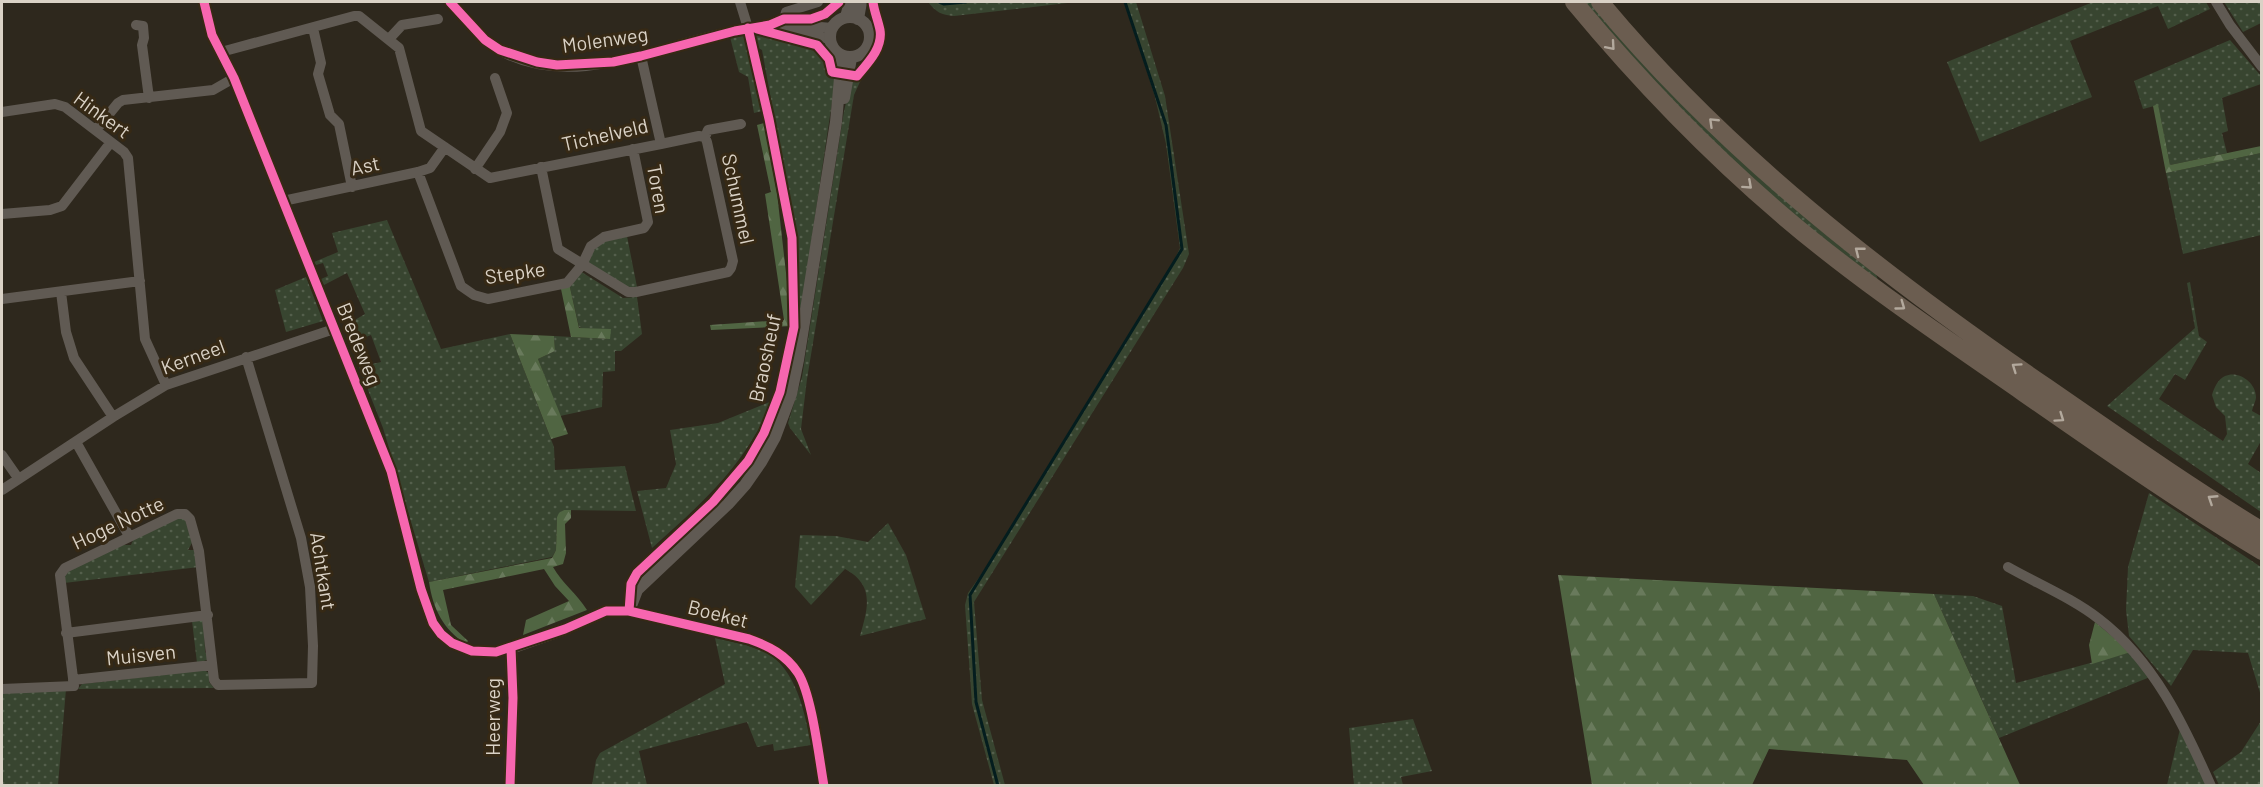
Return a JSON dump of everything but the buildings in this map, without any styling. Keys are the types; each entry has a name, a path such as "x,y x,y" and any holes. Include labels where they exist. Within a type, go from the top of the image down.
{"highway":[{"path":"1574,2 1638,76 1709,149 1807,235 1896,302 2037,402 2152,481 2262,551"},
{"path":"1600,2 1692,102 1759,166 1835,232 1979,342 2114,435 2262,531"}],"street":[{"name":"Bredeweg","path":"204,2 212,35 234,78 391,471 421,589 434,623 441,634 450,641 472,651 496,652 511,648"},
{"name":"Molenweg","path":"450,2 485,40 500,50 517,57 557,65 586,65 641,56 748,28 771,25 782,27 805,25 831,33"},
{"path":"740,2 748,28"},
{"path":"782,27 786,12 818,2"},
{"path":"850,2 852,18"},
{"path":"852,18 868,28 870,41 863,53 846,57 833,49 831,33 836,23 852,18 861,2"},
{"path":"2216,2 2229,25 2262,67"},
{"name":"Tichelveld","path":"221,52 359,16 399,48 421,131 490,178 661,144 641,56"},
{"path":"389,39 402,25 438,19"},
{"path":"136,25 143,26 142,45 149,98"},
{"path":"313,28 321,63 318,74 330,115 339,124 352,187"},
{"path":"629,611 637,590 745,485 775,437 791,394 796,371 846,57"},
{"path":"96,130 123,100 213,90 234,78"},
{"path":"476,170 500,132 507,113 495,78"},
{"name":"Hinkert","path":"2,112 55,104 65,107 124,152 128,158 145,339 166,385"},
{"name":"Schummel","path":"582,265 628,292 728,272 733,261 705,137 708,130 741,124"},
{"name":"Schummel","path":"661,144 699,136 705,137"},
{"path":"2,214 50,210 62,206 111,142"},
{"name":"Ast","path":"283,201 418,172 430,168 445,147"},
{"name":"Toren","path":"582,265 591,246 604,237 644,228 648,222 633,149"},
{"path":"542,167 558,249 582,265"},
{"name":"Stepke","path":"418,172 461,286 474,295 488,299 567,283 582,265"},
{"path":"2,299 140,281"},
{"path":"61,292 66,332 74,358 113,417"},
{"name":"Kerneel","path":"2,490 166,385 334,329"},
{"name":"Achtkant","path":"212,665 214,680 218,684 312,682 314,646 310,587 301,538 246,357"},
{"path":"76,442 129,536"},
{"path":"2,455 18,478"},
{"name":"Hoge Notte","path":"73,683 60,575 65,568 177,514 185,514 190,519 199,551 212,665"},
{"path":"2008,567 2082,608 2101,621 2134,652 2168,699 2188,735 2211,786"},
{"name":"Boeket","path":"511,648 565,629 606,611 629,611 749,639 769,646 784,657 798,674 807,698 824,786"},
{"path":"66,633 208,615"},
{"name":"Heerweg","path":"510,786 513,698 511,648"},
{"name":"Muisven","path":"2,689 73,683 212,665"}],"green space":[{"path":"875,2 879,2 885,34 884,45 864,73 854,95 807,379 801,429 811,455 788,423 802,377 844,111 852,78 857,78 875,56 882,38"},
{"path":"928,2 1076,2 954,16 939,12"},
{"path":"1136,2 1165,96 1189,254 1183,268 974,602 982,700 1005,785 994,785 972,704 965,605 968,593 988,565 1170,269 1180,248 1166,144 1155,97 1126,3"},
{"path":"1583,2 1594,2 1876,274 1878,280 1804,224 1703,136"},
{"path":"2093,2 2206,2 2210,9 2168,29 2158,6 2070,41 2092,97 1980,142 1947,62"},
{"path":"2224,2 2261,2 2261,23 2243,32"},
{"path":"753,31 817,48 826,57 831,73 836,75 799,325 792,252 796,237 762,50 755,46"},
{"path":"746,33 762,111 754,113 748,77 739,72 730,37"},
{"path":"2230,40 2262,77 2261,84 2222,98 2228,131 2222,133 2227,153 2170,165 2158,105 2143,109 2134,81"},
{"path":"2158,104 2170,165 2261,146 2261,153 2166,173 2153,106"},
{"path":"764,123 777,193 792,326 711,330 710,325 784,320 765,194 771,192 757,125"},
{"path":"2261,153 2261,235 2183,254 2166,173"},
{"path":"387,220 441,349 510,334 554,447 555,470 625,466 636,511 564,510 557,517 556,550 552,557 429,582 383,428 359,367 381,362 371,335 356,341 348,324 365,314 347,273 324,285 321,279 328,276 323,263 316,265 314,262 338,252 332,233"},
{"path":"627,236 637,287 630,288 586,263 597,242"},
{"path":"580,271 623,298 637,297 642,334 621,351 615,351 615,371 603,372 602,407 560,416 538,359 555,351 554,336 608,339 579,327 569,283"},
{"path":"306,277 323,321 286,332 275,290"},
{"path":"2190,282 2199,336 2207,342 2185,380 2175,374 2159,399 2223,441 2227,434 2225,416 2216,407 2212,395 2215,387 2223,377 2230,375 2241,376 2250,382 2256,397 2252,411 2261,416 2261,441 2248,464 2261,473 2261,512 2107,406 2195,328 2187,283"},
{"path":"569,283 579,328 611,329 610,339 571,337 561,289"},
{"path":"510,334 554,336 555,351 538,359 568,434 551,439"},
{"path":"772,401 749,445 736,464 705,499 652,548 637,491 666,488 676,464 670,430 718,423"},
{"path":"2149,493 2261,567 2261,696 2248,653 2193,650 2171,686 2129,636 2126,610 2128,567"},
{"path":"564,510 571,510 571,518 565,524 566,553 563,564 553,567 587,610 523,635 526,620 569,601 544,569 443,590 451,625 468,641 466,644 451,632 436,610 429,582 552,558 556,550 557,517"},
{"path":"179,517 184,517 193,541 188,550 195,550 199,567 64,583 65,572 121,545 131,545 134,538"},
{"path":"888,523 906,555 926,619 860,636 867,598 861,582 855,575 845,569 811,605 795,587 800,535 836,536 868,542"},
{"path":"1558,575 1934,594 2020,785 1924,785 1907,760 1769,749 1752,785 1592,785"},
{"path":"1934,594 1973,596 2002,606 2016,683 2131,652 2150,677 1999,738"},
{"path":"192,621 204,621 205,652 208,655 207,660 197,663"},
{"path":"2095,622 2131,652 2092,664 2089,645"},
{"path":"715,638 765,652 776,659 792,680 797,692 806,719 811,745 774,751 773,744 757,747 747,722 639,751 647,785 592,785 596,760 600,753 725,684"},
{"path":"204,670 209,673 209,682 214,688 78,689 82,684"},
{"path":"66,689 58,785 2,785 2,690"},
{"path":"1413,719 1432,771 1401,777 1403,785 1354,785 1349,728"},
{"path":"2261,721 2261,785 2219,785 2213,772 2241,752"},
{"path":"2180,729 2206,785 2167,785"}],"waterway":[{"path":"939,2 944,4 966,2"},
{"path":"998,786 976,702 970,595 1182,249 1166,125 1125,2"}],"cycle path":[{"path":"204,2 212,35 234,78 391,471 421,589 433,623 441,634 452,643 472,651 496,652 565,629 606,611 629,611 749,639 776,652 798,673 811,711 824,786"},
{"path":"450,2 485,40 500,50 537,62 557,65 613,62 735,31 770,25 784,19 811,19 825,14 839,2"},
{"path":"757,29 817,45 829,59 832,72 857,76 874,55 879,43 880,30 873,2"},
{"name":"Braosheuf","path":"629,611 631,584 637,573 713,502 748,461 764,433 780,392 794,327 792,238 769,119 748,28"},
{"path":"510,786 513,698 511,648"}]}
